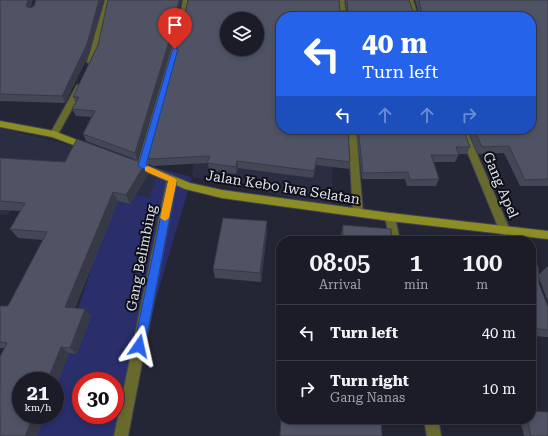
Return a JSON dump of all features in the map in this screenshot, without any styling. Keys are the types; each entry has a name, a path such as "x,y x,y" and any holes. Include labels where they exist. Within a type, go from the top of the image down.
{"street":[{"path":"54,134 85,75 95,52 108,0"},
{"path":"142,166 179,35 186,0"},
{"path":"341,0 342,12"},
{"path":"410,0 414,12"},
{"path":"0,124 54,134 98,151"},
{"path":"352,134 358,213"},
{"name":"Gang Apel","path":"464,134 512,234"},
{"name":"Jalan Kebo Iwa Selatan","path":"127,161 142,166 172,180 222,194 512,234 548,235"},
{"name":"Gang Belimbing","path":"121,436 172,180"},
{"path":"390,217 394,236"},
{"path":"432,424 434,436"}],"shaded area":[{"path":"0,128 160,169 150,197 37,174 8,215 0,215"},
{"path":"333,134 332,206 192,177 196,142"},
{"path":"160,169 192,177 156,299 122,436 36,436 40,424 64,424 64,372 57,372 102,236 86,184 149,197"}],"building":[{"path":"0,0 28,0 26,6 30,8 34,6 36,0 99,0 87,44 62,96 0,94"},
{"path":"108,0 179,0 173,28 135,153 83,134 95,111 72,109 79,97 73,97 98,45"},
{"path":"188,0 339,0 340,11 348,11 347,0 409,0 413,11 420,12 276,12 276,134 348,134 350,162 317,158 314,171 237,161 236,167 207,163 210,156 151,159 147,157 182,28"},
{"path":"419,0 548,0 548,179 525,180 509,146 482,147 476,134 536,134 536,12 420,12"},
{"path":"359,134 465,134 470,147 456,147 459,155 431,155 439,179 410,180 408,172 363,173"},
{"path":"77,139 145,164 126,195 113,192 65,307 85,309 70,348 61,347 51,372 12,372 12,424 30,424 25,436 0,436 0,357 7,343 0,342 0,306 8,306 47,232 10,229 25,203 0,201 0,158 65,162"},
{"path":"223,218 267,221 260,273 213,269"},
{"path":"343,225 391,229 392,236 343,236"},
{"path":"536,262 538,267 539,284 548,307 548,330 536,329"},
{"path":"536,411 548,412 548,436 531,436 528,424 536,424"},
{"path":"281,424 381,424 382,436 280,436"}],"slow traffic":[{"path":"148,169 172,180 165,218"}],"route":[{"path":"139,346 172,180 142,166 175,49"}]}
